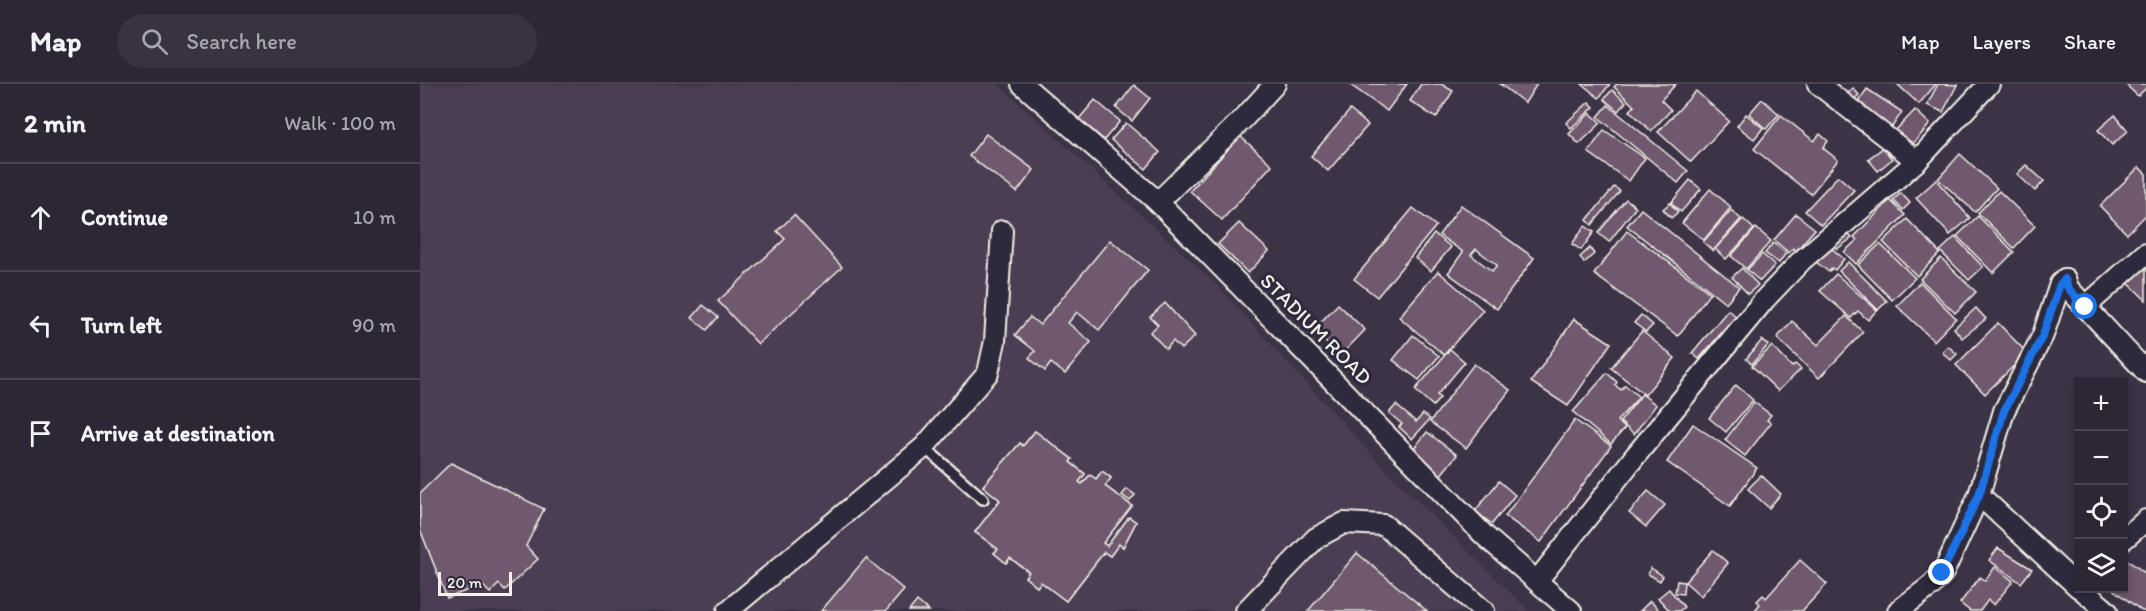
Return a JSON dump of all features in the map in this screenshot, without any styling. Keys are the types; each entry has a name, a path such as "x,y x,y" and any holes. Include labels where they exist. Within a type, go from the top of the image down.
{"street":[{"name":"STADIUM ROAD","path":"1022,84 1158,202 1485,536 1572,611"},
{"path":"1158,202 1245,118 1275,84"},
{"path":"1818,84 1917,160"},
{"path":"1537,581 1658,427 1765,299 1801,261 1917,160 1989,84"},
{"path":"728,611 924,447 988,373 995,341 1002,231"},
{"path":"2085,307 2146,253"},
{"path":"1898,611 1932,585 1942,573 1979,495 2004,411 2043,335 2060,284 2065,279 2068,288 2146,372"},
{"path":"1979,495 2074,582"},
{"path":"2128,536 2146,520"},
{"path":"1246,611 1316,538 1344,523 1384,525 1484,611"},
{"path":"2086,593 2106,611"}],"lane":[{"path":"924,447 983,499"}],"shaded area":[{"path":"420,84 998,84 1214,282 1380,464 1529,611 420,611"}],"building":[{"path":"1349,84 1407,84 1387,111"},
{"path":"1421,84 1441,84 1453,91 1436,118 1410,101"},
{"path":"1500,84 1537,84 1525,103"},
{"path":"1582,84 1610,84 1599,98"},
{"path":"1617,84 1676,84 1661,100 1671,110 1651,131 1630,111 1634,106 1614,87"},
{"path":"1897,84 1936,84 1919,104"},
{"path":"1938,84 1957,85 1943,112 1927,105"},
{"path":"2125,84 2146,84 2146,88 2138,96"},
{"path":"1134,85 1150,98 1132,121 1116,108"},
{"path":"1853,88 1859,95 1850,103 1844,97"},
{"path":"1867,89 1902,112 1890,130 1855,106"},
{"path":"1612,90 1626,102 1618,111 1604,99"},
{"path":"1696,91 1729,121 1691,162 1658,132"},
{"path":"1762,99 1779,114 1766,129 1749,114"},
{"path":"1095,100 1120,121 1104,140 1079,119"},
{"path":"1589,102 1594,107 1571,128 1566,123"},
{"path":"1608,105 1688,171 1678,183 1598,117"},
{"path":"1350,110 1368,125 1328,171 1311,156"},
{"path":"1915,110 1930,124 1910,147 1894,132"},
{"path":"1590,113 1601,123 1579,144 1569,134"},
{"path":"1746,114 1763,128 1754,139 1737,126"},
{"path":"1781,115 1814,141 1820,134 1828,141 1823,148 1838,160 1811,194 1754,149"},
{"path":"2115,115 2128,131 2112,145 2098,130"},
{"path":"1126,123 1160,152 1146,169 1111,140"},
{"path":"1604,130 1645,158 1629,181 1588,152"},
{"path":"986,134 1034,170 1017,192 969,156"},
{"path":"1240,136 1272,165 1222,220 1190,191"},
{"path":"1883,148 1892,159 1878,171 1868,159"},
{"path":"1960,154 1997,188 1975,212 1938,179"},
{"path":"2026,165 2044,181 2035,191 2017,174"},
{"path":"2139,167 2146,174 2146,215 2127,234 2100,206"},
{"path":"1838,176 1854,190 1821,225 1805,211"},
{"path":"1690,180 1701,189 1681,212 1671,203"},
{"path":"1936,180 1970,218 1950,235 1916,198"},
{"path":"1614,187 1620,191 1592,225 1587,220"},
{"path":"1710,189 1731,207 1704,240 1682,223"},
{"path":"1999,191 2035,226 2014,248 1978,213"},
{"path":"1901,193 1910,203 1903,210 1893,200"},
{"path":"1626,199 1636,207 1609,242 1598,233"},
{"path":"1890,200 1905,215 1856,264 1844,252 1857,240 1854,237"},
{"path":"1670,203 1678,212 1671,218 1663,209"},
{"path":"1461,205 1534,258 1497,309 1448,273 1463,252 1439,235","holes":["1476,249 1497,265 1492,271 1471,255"]},
{"path":"1413,208 1436,226 1377,297 1354,279"},
{"path":"1641,209 1739,287 1726,303 1627,226"},
{"path":"1731,210 1741,219 1713,251 1703,242"},
{"path":"1796,214 1815,229 1796,251 1793,248 1789,253 1774,240"},
{"path":"794,215 842,267 758,344 718,301 785,239 777,231"},
{"path":"1978,216 2014,252 1993,273 1957,236"},
{"path":"1743,219 1754,229 1726,259 1715,249"},
{"path":"1907,219 1940,253 1917,276 1883,242"},
{"path":"1239,223 1269,251 1248,273 1218,244"},
{"path":"1585,226 1594,232 1581,250 1572,244"},
{"path":"1756,228 1771,241 1746,269 1731,256"},
{"path":"1627,231 1710,293 1678,336 1594,274"},
{"path":"1434,234 1451,247 1431,271 1415,258"},
{"path":"1848,234 1852,238 1837,249 1834,245"},
{"path":"1955,237 1983,267 1969,280 1940,251"},
{"path":"1110,240 1148,270 1099,330 1077,312 1068,323 1091,342 1065,374 1051,363 1045,371 1029,358 1035,351 1015,335 1030,317 1040,325"},
{"path":"1773,243 1786,253 1779,263 1765,253"},
{"path":"1880,244 1915,278 1892,300 1858,265"},
{"path":"1829,246 1844,259 1835,270 1832,268 1829,272 1816,262"},
{"path":"1590,248 1594,254 1584,263 1580,257"},
{"path":"1762,254 1775,265 1760,281 1747,270"},
{"path":"1941,258 1976,292 1955,313 1920,279"},
{"path":"2146,261 2146,300 2126,281"},
{"path":"1848,262 1887,301 1878,310 1839,271"},
{"path":"1742,268 1758,285 1748,294 1732,277"},
{"path":"1438,271 1483,310 1444,355 1399,317"},
{"path":"1836,274 1877,310 1868,320 1858,311 1851,318 1820,291"},
{"path":"1920,282 1956,318 1934,341 1897,306"},
{"path":"1165,303 1195,336 1181,349 1173,341 1166,349 1150,332 1158,325 1150,317"},
{"path":"1338,304 1365,330 1340,356 1313,330"},
{"path":"703,305 718,317 707,330 692,318"},
{"path":"1976,308 1986,319 1962,338 1954,328"},
{"path":"1728,310 1736,316 1699,359 1692,353"},
{"path":"1641,315 1653,325 1646,332 1634,323"},
{"path":"1846,316 1863,332 1819,378 1777,338 1792,321 1818,345"},
{"path":"1574,319 1611,343 1568,406 1531,382"},
{"path":"1998,323 2027,353 1985,394 1956,365"},
{"path":"1642,331 1675,358 1645,395 1611,368"},
{"path":"1413,335 1439,356 1419,380 1393,360"},
{"path":"1762,340 1768,345 1752,364 1746,359"},
{"path":"1772,346 1792,367 1795,364 1801,369 1778,391 1752,366"},
{"path":"1948,346 1957,354 1951,360 1942,352"},
{"path":"1450,349 1465,362 1437,395 1440,398 1433,406 1415,390"},
{"path":"1474,364 1510,390 1466,448 1430,422"},
{"path":"1607,373 1617,382 1615,385 1621,390 1625,385 1639,397 1617,421 1625,428 1611,444 1573,412"},
{"path":"1736,385 1753,400 1726,432 1709,418"},
{"path":"1642,394 1656,405 1634,434 1620,422"},
{"path":"1754,402 1771,415 1767,420 1771,423 1745,456 1725,440"},
{"path":"1396,405 1416,422 1423,414 1430,419 1412,439 1399,427 1402,424 1389,413"},
{"path":"1575,420 1611,446 1541,542 1505,516"},
{"path":"1693,424 1757,468 1730,506 1667,462"},
{"path":"1035,431 1072,459 1070,462 1085,474 1079,482 1082,484 1090,475 1096,479 1102,471 1111,478 1105,486 1132,506 1103,543 1107,546 1129,517 1136,522 1123,547 1119,544 1110,556 1104,552 1066,601 1041,582 1037,587 1025,577 1029,572 1010,558 1006,563 994,553 998,549 975,532 1000,500 983,486 1020,443 1023,446","holes":["1038,497 1048,506 1022,538 1012,530","1071,520 1087,533 1060,567 1044,554"]},
{"path":"1035,431 1072,459 1070,462 1085,474 1079,482 1082,484 1090,475 1096,479 1102,471 1111,478 1105,486 1132,506 1103,543 1107,546 1129,517 1136,522 1123,547 1119,544 1110,556 1104,552 1066,601 1041,582 1037,587 1025,577 1029,572 1010,558 1006,563 994,553 998,549 975,532 1000,500 983,486 1020,443 1023,446"},
{"path":"1427,432 1457,455 1440,476 1410,453"},
{"path":"451,463 544,509 526,546 538,559 505,590 499,584 490,593 482,585 447,598 420,529 420,493"},
{"path":"1761,475 1781,494 1769,508 1748,489"},
{"path":"1499,481 1515,495 1492,524 1475,511"},
{"path":"1127,489 1135,495 1130,501 1122,495"},
{"path":"1648,491 1665,505 1646,527 1629,513"},
{"path":"1998,548 2032,569 2021,583 1989,560"},
{"path":"1713,550 1728,563 1701,596 1685,582"},
{"path":"1357,553 1427,611 1308,611"},
{"path":"866,558 904,590 886,611 821,611"},
{"path":"1800,560 1827,584 1802,611 1754,611 1760,604 1757,601 1763,595 1766,598"},
{"path":"2128,561 2146,574 2146,611 2142,611 2118,593 2128,593"},
{"path":"1995,567 2013,581 1994,605 1988,600 1980,611 1970,611 1960,603 1980,577 1985,581"},
{"path":"1651,568 1663,576 1660,581 1648,574"},
{"path":"1677,581 1684,582 1683,594 1675,593"},
{"path":"1669,589 1684,607 1679,611 1670,611 1658,598"},
{"path":"917,601 929,611 909,611"},
{"path":"1650,601 1660,611 1640,611"}],"route":[{"path":"1942,573 1979,495 2004,411 2043,335 2060,284 2065,279 2068,288 2085,307"}]}
